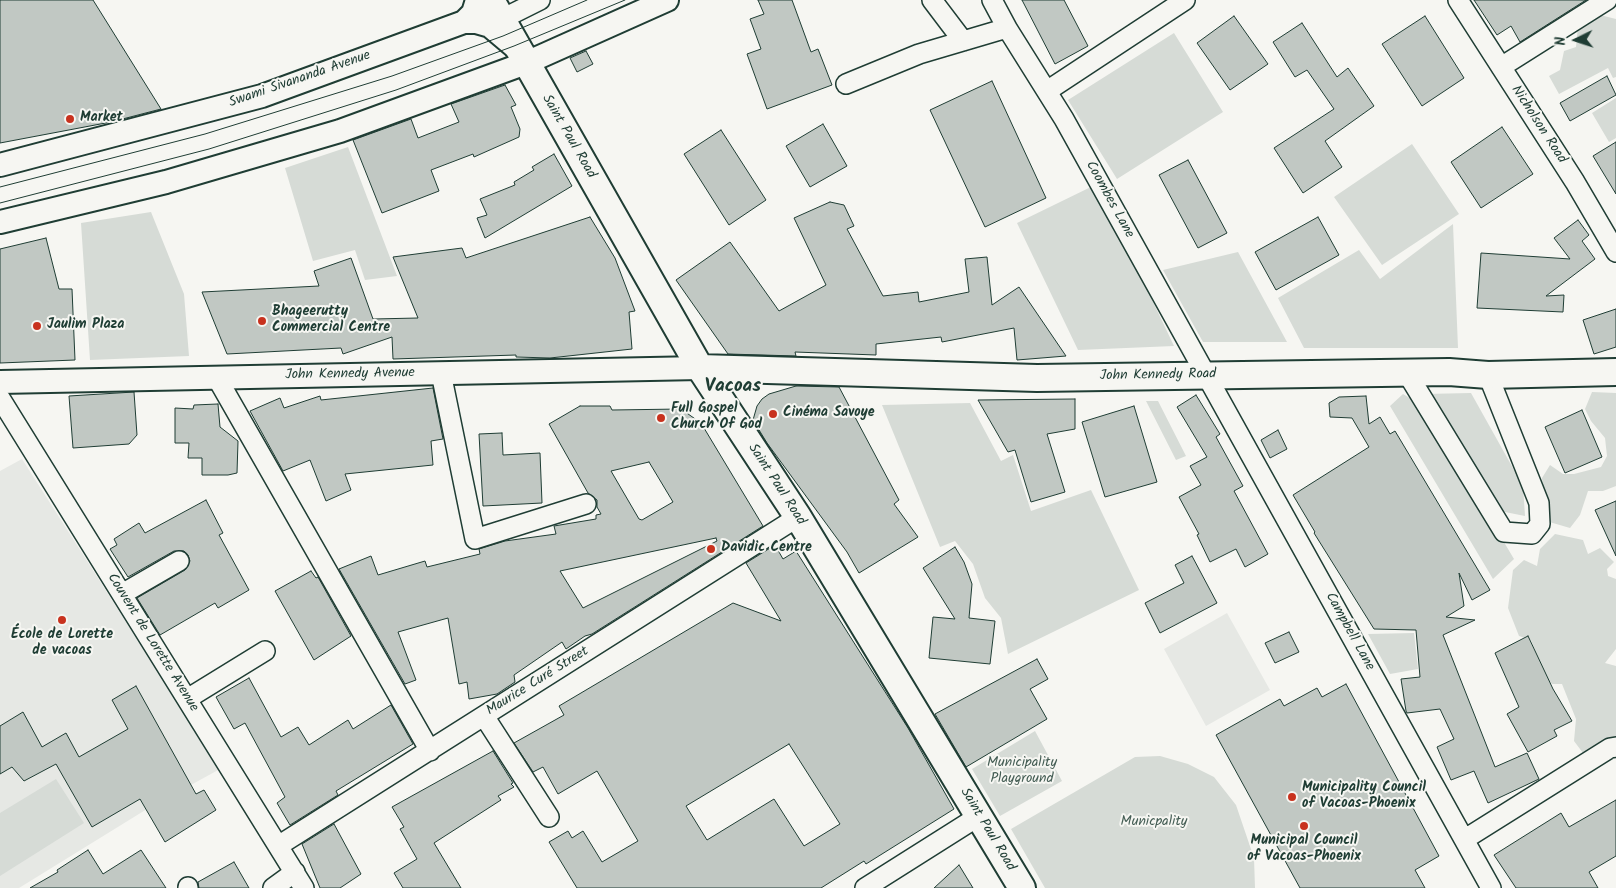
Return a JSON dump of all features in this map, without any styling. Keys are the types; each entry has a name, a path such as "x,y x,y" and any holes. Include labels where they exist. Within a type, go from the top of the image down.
{"main road":[{"name":"Saint Paul Road","path":"497,9 700,368 798,517 977,817 1022,888"},
{"name":"John Kennedy Road","path":"700,368 1036,378 1449,372 1488,375 1616,372"}],"street":[{"path":"464,22 473,13 477,0"},
{"path":"497,9 540,0"},
{"path":"0,222 166,182 340,131 526,62 667,0"},
{"path":"932,0 963,41"},
{"name":"Coombes Lane","path":"992,0 1007,28 1047,91 1206,375"},
{"path":"1047,91 1185,0"},
{"name":"Nicholson Road","path":"1458,0 1575,182 1616,252"},
{"path":"1501,67 1607,0"},
{"name":"Swami Sivananda Avenue","path":"0,165 262,96 464,22 476,22 490,26 514,46 526,62"},
{"path":"846,84 919,54 1007,28"},
{"name":"John Kennedy Avenue","path":"0,382 700,368"},
{"path":"441,373 475,539 586,504"},
{"path":"1407,373 1504,532 1532,534 1540,524 1539,503 1488,375"},
{"name":"Campbell Lane","path":"1206,375 1491,888"},
{"path":"217,378 430,751"},
{"name":"Couvent de Lorette Avenue","path":"0,398 299,880"},
{"name":"Maurice Curé Street","path":"278,846 798,517"},
{"path":"122,594 179,561"},
{"path":"187,699 265,651"},
{"path":"484,716 549,817"},
{"path":"1465,839 1610,748 1616,747"},
{"path":"865,888 977,817"},
{"path":"272,888 299,880"}],"shaded area":[{"name":"École de Lorette de vacoas","path":"22,459 220,769 147,809 19,888 0,888 0,471"},
{"path":"1227,613 1270,690 1206,726 1164,649"}],"green space":[{"path":"1592,13 1616,19 1616,77 1613,78 1608,68 1559,94 1549,76 1560,70 1564,51 1576,47 1578,26"},
{"path":"1174,33 1223,112 1117,179 1068,100"},
{"path":"1616,98 1616,138 1609,142 1592,113"},
{"path":"1412,144 1459,214 1382,265 1334,197"},
{"path":"348,147 397,276 365,280 355,250 313,261 285,168"},
{"path":"1097,184 1174,346 1078,350 1017,223"},
{"path":"151,212 184,294 189,356 90,360 81,223"},
{"path":"1453,224 1458,348 1304,348 1278,298 1359,250 1380,279"},
{"path":"1238,252 1287,342 1203,342 1163,270"},
{"path":"1592,392 1616,393 1616,486 1603,491 1588,491 1580,515 1570,528 1546,521 1542,478 1550,465 1563,474 1574,474 1601,467 1607,456 1605,438 1591,421 1585,409"},
{"path":"1471,393 1523,486 1525,516 1500,511 1425,394"},
{"path":"1403,394 1423,406 1514,559 1493,579 1390,406"},
{"path":"1146,401 1158,401 1186,456 1176,460"},
{"path":"970,403 1001,461 1013,455 1031,511 1091,490 1139,590 1008,654 1001,618 985,598 973,564 955,541 940,547 882,405"},
{"path":"1555,534 1583,540 1588,554 1600,548 1614,562 1607,569 1608,576 1616,579 1616,649 1605,663 1616,666 1616,742 1583,753 1574,741 1576,719 1562,684 1552,684 1545,677 1531,640 1519,636 1508,608 1513,570 1524,560 1537,566 1540,549"},
{"path":"1414,633 1418,669 1390,674 1368,634"},
{"name":"Municipality Playground","path":"1035,731 1062,781 1000,816 972,769"},
{"name":"Municpality","path":"1160,756 1188,764 1214,777 1236,805 1254,858 1255,888 1045,888 1011,829 1135,757"},
{"path":"56,779 84,823 0,876 0,813"}],"building":[{"path":"0,0 93,0 161,109 111,122 0,143"},
{"path":"758,0 792,0 811,52 818,49 832,85 767,109 747,54 761,49 750,19 764,14"},
{"path":"1022,0 1064,0 1088,46 1055,64"},
{"path":"1474,0 1586,0 1520,42 1511,26 1497,35"},
{"path":"1234,16 1268,64 1230,90 1197,43"},
{"path":"1425,16 1464,78 1422,106 1382,44"},
{"path":"1302,23 1337,77 1348,68 1374,106 1325,141 1342,167 1303,193 1274,148 1334,109 1307,70 1295,77 1273,42"},
{"path":"586,51 593,64 577,72 570,58"},
{"path":"1607,76 1616,95 1570,121 1560,103"},
{"path":"992,81 1046,198 985,227 930,110"},
{"path":"505,85 516,105 511,107 520,129 519,137 474,157 473,154 431,170 439,191 382,213 353,140 411,119 418,138 459,122 451,104"},
{"path":"823,124 847,166 810,187 786,146"},
{"path":"1502,127 1533,174 1481,208 1451,162"},
{"path":"721,130 766,200 729,225 684,154"},
{"path":"1616,142 1616,194 1593,156"},
{"path":"554,154 572,186 485,238 477,218 487,215 480,199 515,185 514,182 534,170 532,167"},
{"path":"1188,160 1227,233 1198,248 1159,175"},
{"path":"830,202 844,205 854,226 847,229 883,296 918,292 919,302 969,292 965,259 987,257 992,305 1019,287 1066,356 1017,360 1014,328 942,342 941,337 876,344 876,355 795,352 796,356 728,354 676,280 730,242 779,311 826,285 794,218"},
{"path":"590,217 615,258 635,311 629,312 632,349 550,358 516,357 516,355 393,359 392,337 343,354 341,348 227,354 202,292 319,286 314,271 351,258 373,319 418,318 393,257 462,248 466,258"},
{"path":"1318,217 1339,255 1276,290 1255,252"},
{"path":"1578,220 1589,235 1582,241 1595,259 1546,296 1564,295 1563,312 1477,308 1481,253 1570,259 1554,238"},
{"name":"Jaulim Plaza","path":"46,238 59,289 72,289 75,360 0,363 0,249"},
{"path":"1616,309 1616,347 1594,354 1583,320"},
{"path":"796,386 839,387 899,500 894,504 918,537 859,573 847,552 767,443 753,420 757,406 762,399 769,394"},
{"path":"433,388 443,439 431,441 433,465 345,474 351,490 326,501 310,460 283,471 250,411 280,398 284,408 320,396 321,400"},
{"path":"134,392 137,435 129,444 73,448 69,396"},
{"path":"1196,395 1220,434 1216,437 1243,486 1234,491 1268,554 1245,567 1236,549 1210,562 1197,535 1199,534 1179,497 1201,485 1190,466 1207,457 1177,407"},
{"path":"1366,396 1369,424 1380,417 1390,434 1395,431 1490,590 1472,600 1459,573 1464,606 1446,617 1475,620 1443,635 1495,767 1527,753 1539,779 1488,803 1474,771 1451,780 1437,747 1454,739 1440,709 1407,713 1406,711 1401,679 1420,677 1416,630 1374,629 1314,533 1293,495 1369,447 1352,418 1330,417 1329,403 1339,397"},
{"path":"1075,399 1075,429 1047,434 1065,492 1031,502 1015,450 1008,452 978,400"},
{"path":"218,404 220,427 238,441 237,473 202,475 202,458 188,458 189,443 175,443 175,408 193,409 194,405"},
{"path":"580,406 610,406 612,410 681,409 701,423 763,526 592,634 585,636 566,649 562,642 514,675 515,682 497,694 469,699 467,682 459,684 448,618 398,632 416,680 405,684 339,569 371,556 378,575 425,561 427,567 480,554 479,549 505,541 556,534 554,526 596,519 596,515 601,514 597,507 597,500 588,493 549,424","holes":["649,462 673,502 642,520 639,519 611,471","716,538 717,541 583,608 560,571"]},
{"path":"1134,406 1157,482 1105,497 1082,422"},
{"path":"1582,410 1602,457 1565,473 1545,427"},
{"path":"1278,430 1287,449 1270,458 1261,440"},
{"path":"502,433 503,455 540,453 542,503 483,506 479,434"},
{"path":"206,500 223,533 219,535 249,590 218,608 215,603 160,635 137,598 185,570 190,561 188,555 184,551 174,551 128,577 110,549 117,545 114,539 139,523 145,533"},
{"path":"1616,501 1616,556 1595,510"},
{"path":"775,545 783,559 796,551 908,728 954,809 866,864 864,861 821,888 577,888 549,842 568,831 572,838 583,831 602,862 638,841 597,771 558,794 543,767 533,772 514,743 564,715 559,706 733,603 781,621 746,563","holes":["789,744 840,824 804,846 774,799 707,840 686,806"]},
{"path":"955,547 964,562 972,584 969,618 995,621 990,664 929,658 933,617 955,619 923,568"},
{"path":"1192,556 1217,603 1160,633 1145,603 1184,583 1175,565"},
{"path":"311,571 316,578 318,577 351,636 314,660 275,591"},
{"path":"1289,632 1299,652 1275,663 1265,643"},
{"path":"1528,636 1553,689 1572,721 1554,730 1557,736 1528,752 1507,714 1519,707 1495,653"},
{"path":"1037,659 1048,679 1030,689 1047,719 966,767 935,714"},
{"path":"249,678 281,737 298,727 309,745 348,720 353,729 391,705 413,744 336,791 338,795 290,825 277,803 285,797 245,723 234,729 216,697"},
{"path":"1346,684 1439,856 1415,870 1425,888 1300,888 1216,735 1280,699 1284,706 1317,688 1322,697"},
{"path":"136,686 196,794 204,790 216,810 165,842 140,799 92,827 56,764 24,781 12,767 0,774 0,726 23,712 42,747 66,733 79,757 128,729 112,700"},
{"path":"493,751 514,787 498,796 501,800 434,843 461,888 403,888 394,873 417,859 400,829 404,827 392,807"},
{"path":"1616,800 1616,856 1589,872 1598,888 1516,888 1494,855 1561,813 1569,827"},
{"path":"334,824 361,874 340,888 320,888 302,844"},
{"path":"88,850 103,874 141,850 166,888 30,888 58,872 57,870"},
{"path":"234,862 249,888 199,888 198,882"},
{"path":"959,865 973,888 934,888"}],"tram line":[{"path":"0,187 205,134 392,76 503,36 587,0"},
{"path":"0,203 209,149 396,90 514,46 625,0"}],"place":[{"name":"Market","path":"70,119"},
{"name":"Bhageerutty Commercial Centre","path":"262,321"},
{"name":"Jaulim Plaza","path":"37,326"},
{"name":"Cinéma Savoye","path":"773,414"},
{"name":"Full Gospel Church Of God","path":"661,418"},
{"name":"Davidic Centre","path":"711,549"},
{"name":"École de Lorette de vacoas","path":"62,620"},
{"name":"Municipality Council of Vacoas-Phoenix","path":"1292,797"},
{"name":"Municipal Council of Vacoas-Phoenix","path":"1304,826"}],"district":[{"name":"Vacoas","path":"733,388"}]}
